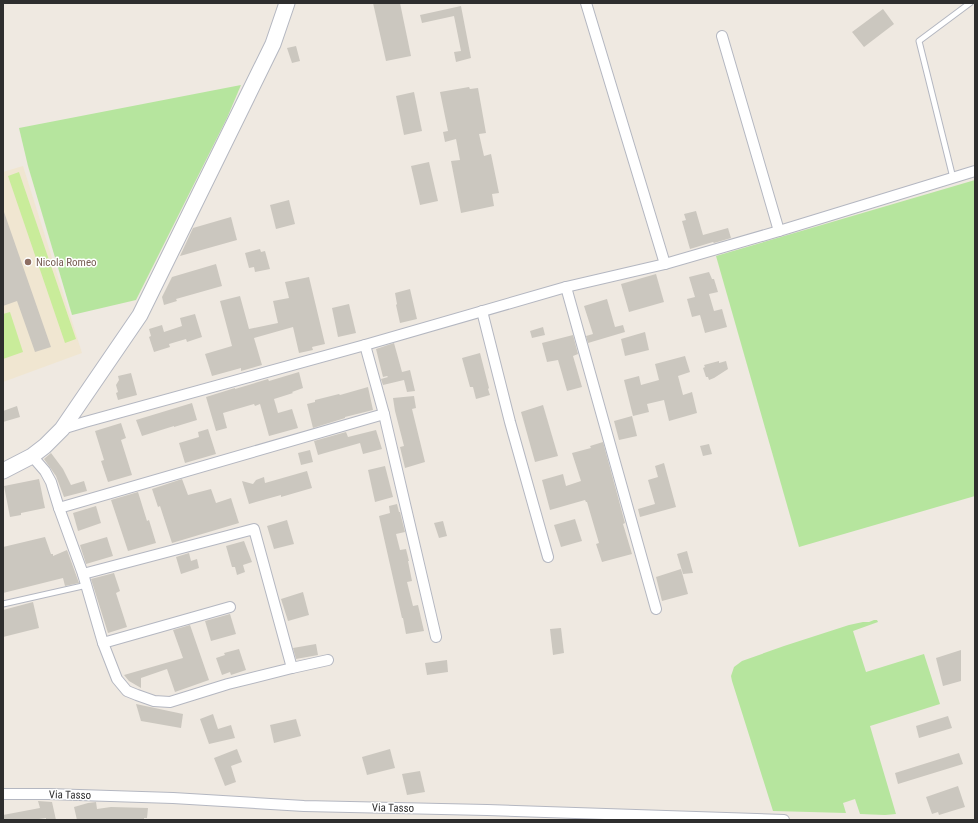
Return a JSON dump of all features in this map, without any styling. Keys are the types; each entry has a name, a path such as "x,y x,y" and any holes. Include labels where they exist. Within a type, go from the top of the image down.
{"street":[{"path":"3,471 32,456 45,446 62,429 140,316 274,44 287,3"},
{"path":"586,3 665,264"},
{"path":"722,36 779,231"},
{"path":"62,429 365,345 566,287 665,264 975,171"},
{"path":"566,287 656,609"},
{"path":"482,311 510,422 548,557"},
{"path":"365,345 384,414 436,637"},
{"path":"59,508 384,414"},
{"path":"32,456 45,471 51,482 87,585 103,643 117,679 128,691 154,701 170,702 228,684 328,660"},
{"path":"83,574 254,529 292,668"},
{"path":"103,643 230,608"},
{"name":"Via Tasso","path":"3,794 173,798 304,806 487,810 784,820"}],"lane":[{"path":"953,178 919,41 970,3"},
{"path":"3,604 87,585"}],"shaded area":[{"name":"Nicola Romeo","path":"23,166 82,353 3,382 3,172"}],"green space":[{"path":"241,85 227,118 136,300 72,315 28,166 19,128"},
{"path":"19,172 76,339 65,343 8,176"},
{"path":"975,180 975,496 799,547 716,256"},
{"path":"10,312 23,352 3,359 3,314"},
{"path":"877,620 878,622 853,631 866,672 924,654 940,704 870,726 896,814 860,814 855,799 843,803 846,813 773,811 732,681 731,676 734,667 742,661 784,646 849,625"}],"building":[{"path":"373,3 400,3 411,56 386,61"},
{"path":"461,6 471,58 456,62 454,52 461,51 454,16 422,23 420,15"},
{"path":"883,9 894,24 864,47 852,32"},
{"path":"296,46 300,61 292,63 287,48"},
{"path":"469,87 470,89 478,88 486,133 479,134 484,156 491,154 499,193 492,194 494,206 461,213 451,161 460,160 456,139 445,142 443,132 448,131 440,92"},
{"path":"414,92 422,131 404,135 396,96"},
{"path":"429,162 438,201 420,205 411,166"},
{"path":"289,200 295,224 276,229 270,205"},
{"path":"696,211 703,235 728,228 731,238 690,249 682,221 686,220 684,214"},
{"path":"4,212 51,347 35,352 17,301 3,306"},
{"path":"231,217 237,240 180,256 193,228"},
{"path":"260,249 261,252 265,251 270,269 255,272 254,267 249,268 245,253"},
{"path":"216,264 222,286 176,299 177,301 164,305 162,297 172,277"},
{"path":"709,272 712,279 714,279 718,292 709,294 714,311 722,309 727,327 705,333 700,315 692,317 687,299 695,297 689,277"},
{"path":"656,274 664,302 629,312 621,284"},
{"path":"309,277 325,344 312,347 313,350 299,353 293,327 254,338 262,365 241,371 241,368 212,376 205,354 232,346 220,301 240,296 249,329 278,323 273,301 289,298 285,282"},
{"path":"410,289 417,319 400,323 395,293"},
{"path":"607,299 615,327 623,325 625,332 588,343 586,336 593,334 584,306"},
{"path":"349,304 356,333 338,337 332,308"},
{"path":"195,314 202,337 187,342 186,339 169,344 170,347 154,352 149,337 151,336 149,329 162,325 164,332 182,326 180,318"},
{"path":"543,327 545,335 532,338 530,331"},
{"path":"645,332 649,350 625,356 621,339"},
{"path":"573,335 578,354 573,356 582,387 567,391 558,360 547,362 542,343"},
{"path":"394,343 402,372 410,370 415,391 407,392 404,380 383,385 381,379 388,377 383,377 376,349"},
{"path":"480,353 490,395 476,399 473,387 470,387 462,358"},
{"path":"685,356 690,372 678,376 683,395 692,392 697,413 669,421 664,400 647,404 649,412 633,416 624,380 639,376 641,385 659,380 655,364"},
{"path":"719,361 719,363 726,361 728,369 709,380 708,377 706,377 703,368 705,367 704,365"},
{"path":"299,372 303,388 274,399 278,413 292,409 298,428 269,436 260,404 255,406 254,404 223,413 227,428 216,431 206,397 268,379 269,381"},
{"path":"131,373 137,395 118,400 116,385 119,380 118,376"},
{"path":"368,387 373,410 345,417 313,428 307,404 315,402 315,400"},
{"path":"414,396 416,408 412,409 425,462 405,468 400,447 404,446 393,398"},
{"path":"192,403 197,420 142,436 136,420"},
{"path":"543,405 558,456 535,462 521,412"},
{"path":"17,406 20,417 3,422 3,411"},
{"path":"632,416 637,436 619,440 614,421"},
{"path":"121,423 126,438 121,440 132,475 108,482 101,461 104,460 95,431"},
{"path":"208,429 216,454 185,463 179,443 199,437 198,432"},
{"path":"376,430 382,449 363,454 360,443 318,455 314,441 346,432 348,437"},
{"path":"603,442 632,554 602,562 596,544 599,543 587,502 585,500 550,510 542,480 563,474 566,486 581,481 572,453 591,448 590,446"},
{"path":"709,444 712,454 703,456 700,446"},
{"path":"310,450 313,462 301,465 298,453"},
{"path":"51,453 63,469 71,485 84,481 87,491 64,497 56,476 44,459"},
{"path":"664,463 676,507 640,517 638,509 655,504 648,480 658,477 655,466"},
{"path":"385,466 393,497 375,502 368,470"},
{"path":"307,471 312,488 249,504 242,481 253,484 256,480 264,477 265,483"},
{"path":"39,479 45,508 10,517 4,486"},
{"path":"182,479 188,495 211,489 216,503 231,498 239,523 172,543 160,506 158,507 152,489"},
{"path":"138,492 156,543 128,551 111,500"},
{"path":"397,504 405,532 396,534 400,550 406,549 412,581 407,582 413,606 418,605 424,631 406,634 379,516 390,513 389,506"},
{"path":"96,506 101,523 78,531 73,513"},
{"path":"575,519 582,541 561,547 554,525"},
{"path":"287,520 294,544 274,549 267,526"},
{"path":"443,521 447,536 439,538 434,523"},
{"path":"45,537 53,556 67,550 79,583 65,586 63,578 3,593 3,547"},
{"path":"107,537 113,556 86,564 80,545"},
{"path":"244,541 252,562 243,565 245,572 237,575 235,567 232,567 226,546"},
{"path":"687,551 693,573 683,574 677,554"},
{"path":"189,553 191,561 197,559 199,568 181,574 176,557"},
{"path":"681,569 688,594 662,601 656,577"},
{"path":"114,573 120,591 116,593 127,627 108,633 91,579"},
{"path":"303,592 309,615 288,621 281,599"},
{"path":"33,602 39,628 3,637 3,610"},
{"path":"230,614 236,634 211,641 205,621"},
{"path":"190,625 209,680 175,692 167,669 141,678 141,688 129,681 124,675 183,658 173,630"},
{"path":"561,628 564,653 553,655 550,629"},
{"path":"316,644 318,655 296,659 293,648"},
{"path":"239,649 246,670 231,675 230,672 222,675 216,658 225,655 224,653"},
{"path":"961,650 961,681 943,686 936,658"},
{"path":"447,660 448,672 427,675 425,663"},
{"path":"136,704 183,714 181,728 141,721"},
{"path":"213,714 218,729 231,725 235,738 209,744 200,719"},
{"path":"948,716 952,728 919,738 916,726"},
{"path":"296,719 301,736 274,743 270,725"},
{"path":"237,749 242,762 231,766 236,782 225,786 214,758"},
{"path":"390,749 395,768 367,775 362,757"},
{"path":"959,753 963,764 898,784 895,773"},
{"path":"420,771 425,792 407,795 402,774"},
{"path":"958,786 965,807 939,815 938,812 932,814 926,797"},
{"path":"38,801 52,802 56,820 46,820 46,818 32,820 3,820 3,815 40,808"},
{"path":"96,802 97,809 111,807 148,808 147,818 144,818 144,820 77,820 74,807"}],"place":[{"name":"Nicola Romeo","path":"28,262"}]}
